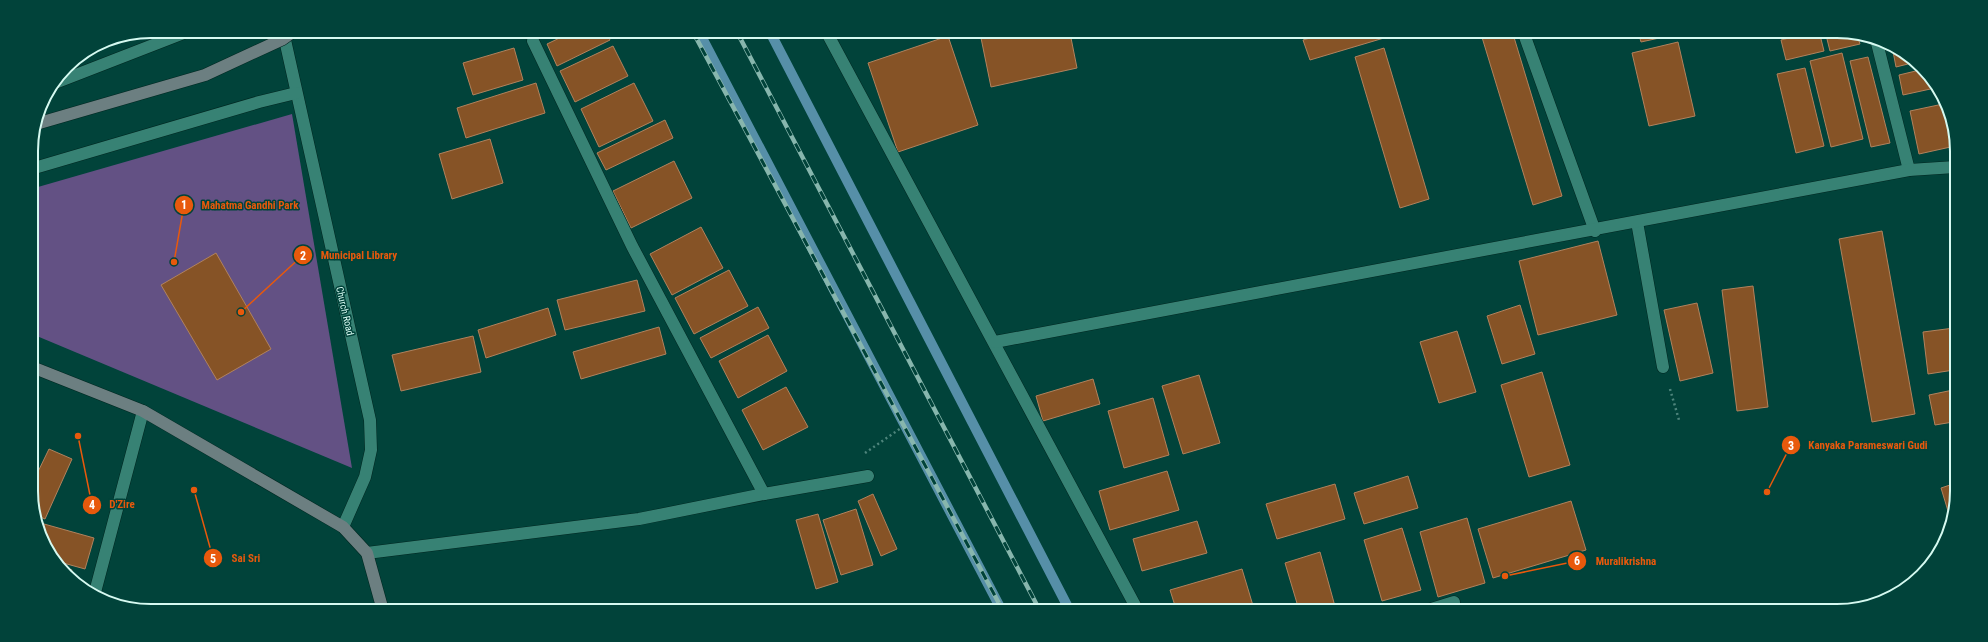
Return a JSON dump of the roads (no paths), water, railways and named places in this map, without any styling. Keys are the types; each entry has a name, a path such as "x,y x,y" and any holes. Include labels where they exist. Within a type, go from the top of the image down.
{"street":[{"path":"64,79 165,38"},
{"path":"42,122 205,75 284,38"},
{"name":"Church Road","path":"284,38 370,420 371,450 366,476 343,528"},
{"path":"830,38 1134,604"},
{"path":"1525,38 1594,231"},
{"path":"533,41 632,246 764,494"},
{"path":"1878,46 1909,170"},
{"path":"38,167 259,102 296,93"},
{"path":"994,342 1594,231 1909,170 1950,167"},
{"path":"1637,222 1663,367"},
{"path":"38,369 143,411 343,528 367,553 381,604"},
{"path":"96,589 143,411"},
{"path":"367,553 639,519 764,494 868,476"},
{"path":"1448,604 1454,602"}],"waterway":[{"path":"702,38 998,604"},
{"path":"773,38 1066,604"}],"railway":[{"path":"696,38 999,604"},
{"path":"740,38 1036,604"}],"place":[{"name":"Mahatma Gandhi Park","path":"174,262"},
{"name":"Municipal Library","path":"241,312"},
{"name":"D'Zire","path":"78,436"},
{"name":"Sai Sri","path":"194,490"},
{"name":"Kanyaka Parameswari Gudi","path":"1767,492"},
{"name":"Muralikrishna","path":"1505,576"}]}
